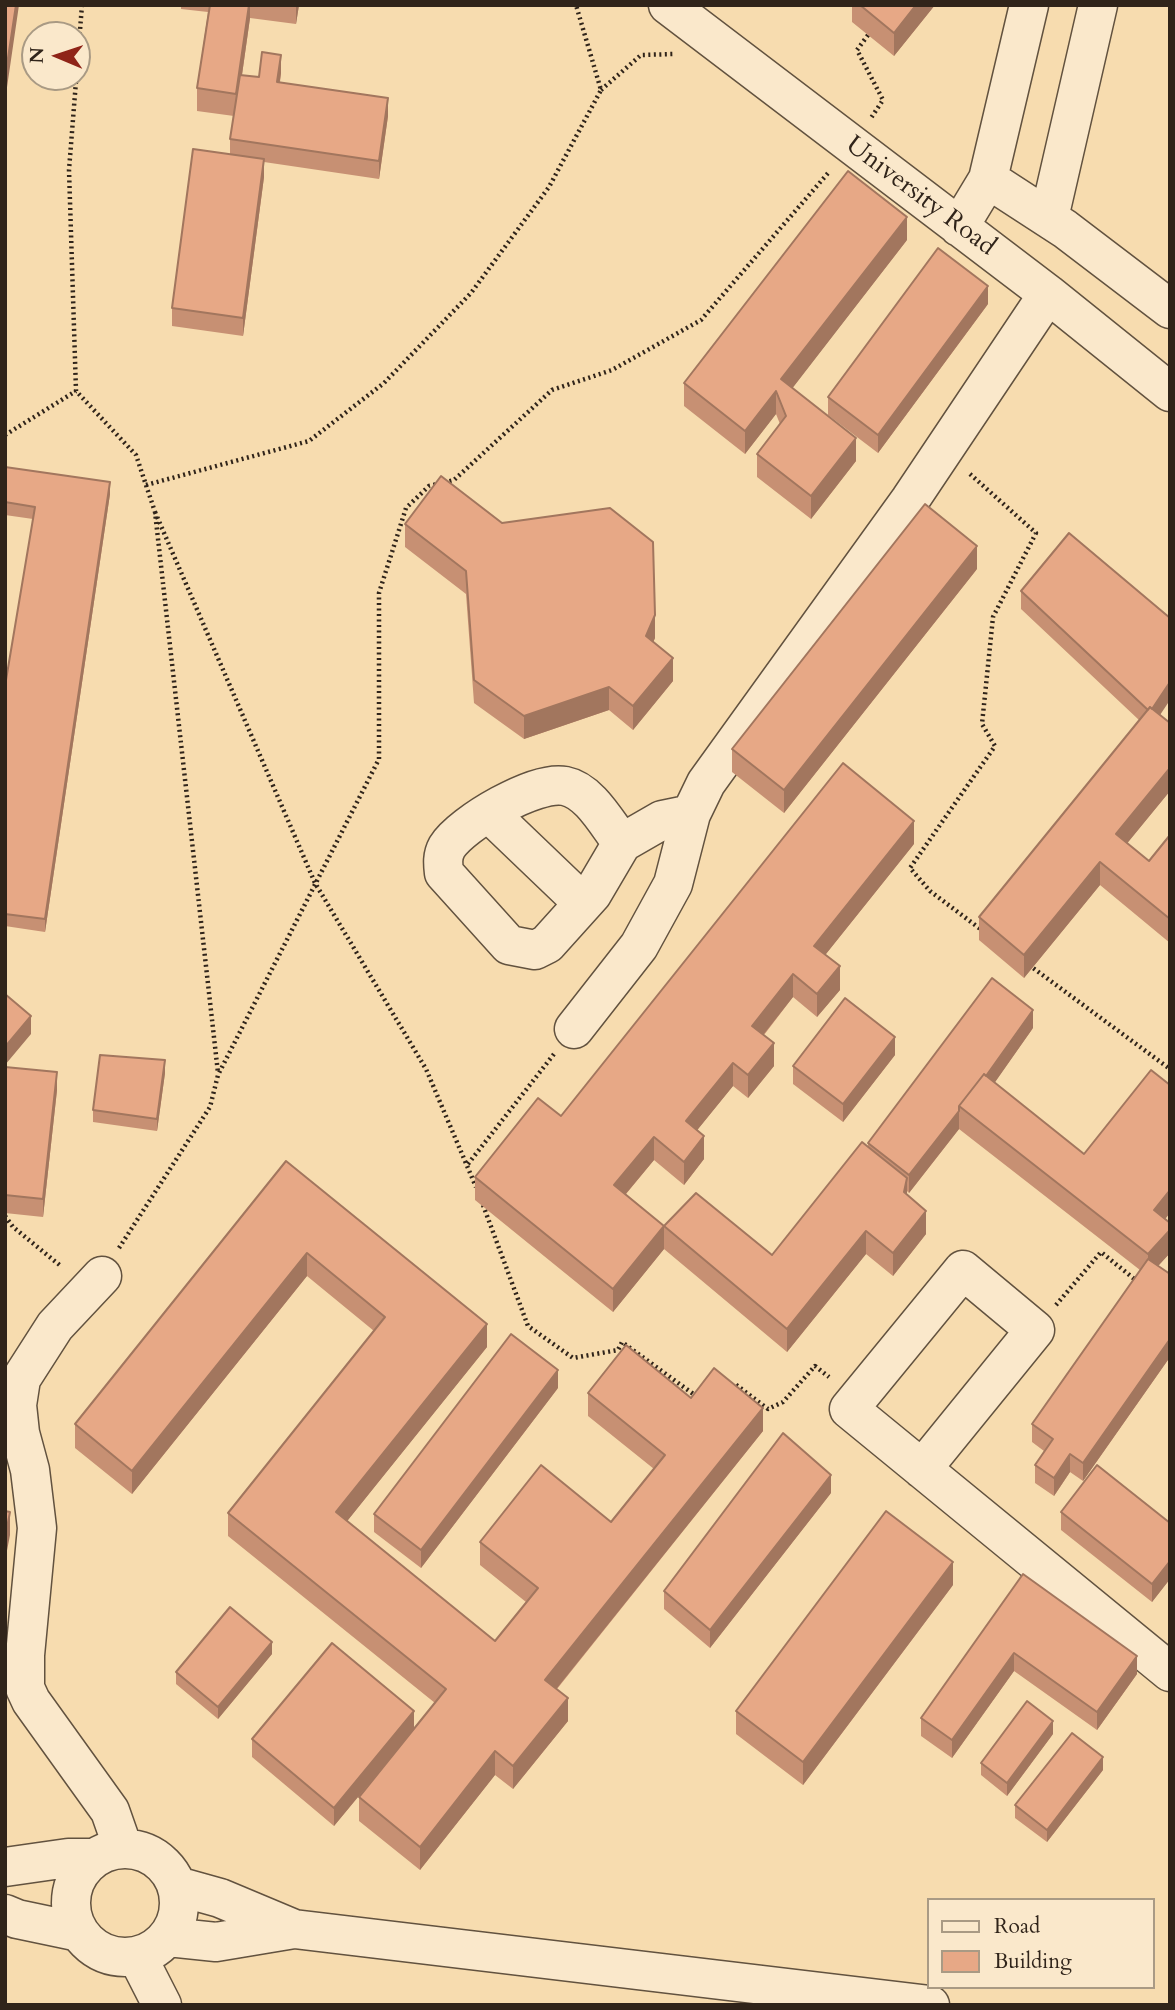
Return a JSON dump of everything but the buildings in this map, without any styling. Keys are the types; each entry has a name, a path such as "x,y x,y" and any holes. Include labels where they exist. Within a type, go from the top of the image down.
{"street":[{"name":"University Road","path":"668,5 1048,294 1170,392"},
{"path":"959,227 988,180 1029,5"},
{"path":"1049,218 1098,5"},
{"path":"988,180 1049,218 1170,309"},
{"path":"574,1029 639,946 673,884 691,814 706,783 943,451 1048,294"},
{"path":"622,843 589,801 576,790 549,785 528,791 465,828 448,846 442,861 444,873 509,945 535,950 547,944 592,894 622,843 662,820 691,814"},
{"path":"489,813 583,903"},
{"path":"922,1469 1035,1330 963,1270 849,1409 922,1469 1170,1672"},
{"path":"95,1282 55,1326 21,1379 16,1405 30,1470 37,1528 25,1655 25,1688 31,1701 110,1811 108,1853"},
{"path":"108,1853 80,1873 72,1892 72,1913 79,1932 95,1948 115,1957 153,1947 216,1942 294,1929"},
{"path":"5,1867 108,1853 149,1854 171,1873 177,1886 179,1907 174,1928 153,1947"},
{"path":"177,1886 220,1898 294,1929 720,1993 930,2005"},
{"path":"5,1914 79,1932"},
{"path":"153,1947 162,2005"}],"path":[{"path":"82,5 69,170 76,391 136,455 155,512 315,883 426,1069 477,1189"},
{"path":"576,5 601,90"},
{"path":"5,1216 13,1227 95,1282 210,1107 218,1075 379,759 379,593 406,508 429,486 454,480 552,390 612,370 701,320 852,145 883,100 857,50 868,35"},
{"path":"146,485 309,441 384,383 471,293 549,187 601,90 641,55 729,52"},
{"path":"5,435 76,391"},
{"path":"943,451 1037,533 993,617 982,724 995,746 910,868 930,891 985,932"},
{"path":"155,512 218,1075"},
{"path":"1028,964 1170,1069"},
{"path":"468,1164 574,1029"},
{"path":"482,1201 528,1326 573,1358 618,1350 622,1342 696,1396 709,1392"},
{"path":"1035,1330 1101,1252 1142,1284"},
{"path":"722,1388 735,1384 768,1409 783,1402 816,1366 857,1399"}]}
